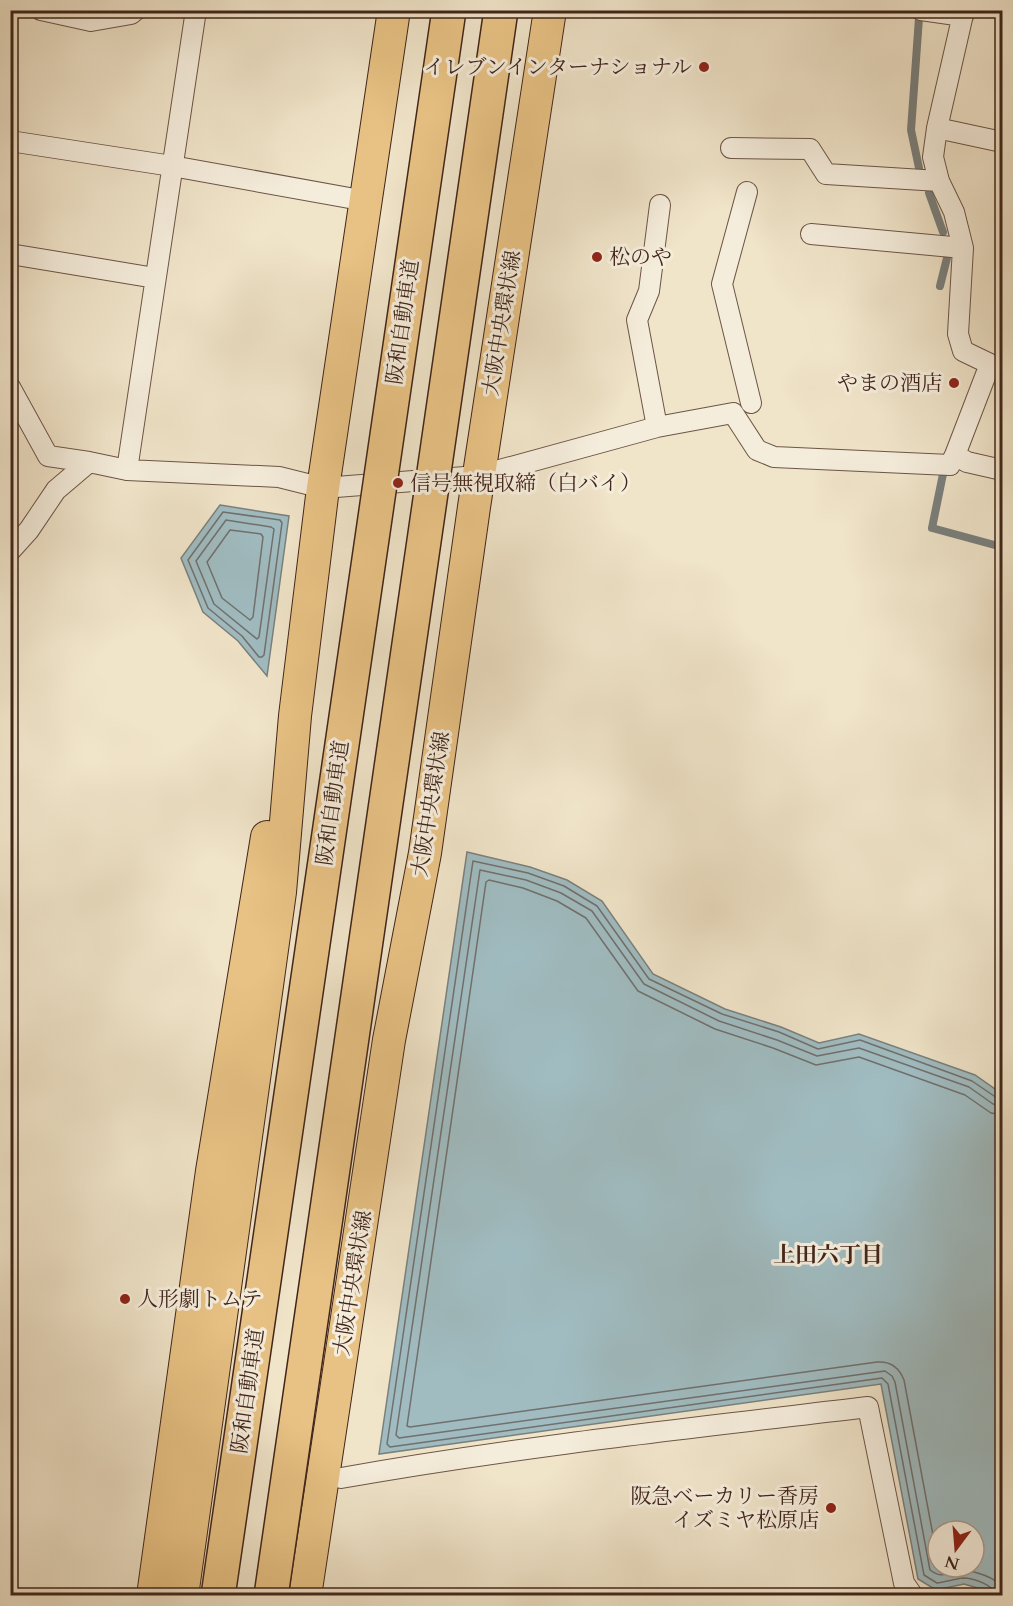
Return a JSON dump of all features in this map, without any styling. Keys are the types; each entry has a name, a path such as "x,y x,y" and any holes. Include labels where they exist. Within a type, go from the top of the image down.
{"highway":[{"name":"阪和自動車道","path":"218,1596 449,10"},
{"path":"271,1596 501,10"}],"main road":[{"path":"182,1596 280,892 295,716 323,488 394,10"},
{"name":"大阪中央環状線","path":"305,1596 389,1040 425,854 478,476 550,10"},
{"path":"153,1596 212,1171 242,981 265,844 295,716"},
{"path":"326,1596 376,1220 438,836 441,735"}],"street":[{"path":"53,11 91,21 131,14 136,10"},
{"path":"127,470 196,10"},
{"path":"10,387 48,456 127,470 279,477 323,488 478,476 657,427 733,413 757,450 774,457 950,465 996,366 963,351 958,334 963,248 954,212 939,181 933,157 937,128 964,13 921,10"},
{"path":"937,128 1002,142"},
{"path":"10,141 172,166 366,201"},
{"path":"731,148 810,149 826,174 939,181"},
{"path":"747,192 722,284 751,403"},
{"path":"657,427 637,321 649,291 660,205"},
{"path":"811,234 963,248"},
{"path":"10,254 155,278"},
{"path":"955,455 967,462 1002,470"},
{"path":"10,551 29,530 56,490 88,462"},
{"path":"341,1478 590,1440 868,1407 904,1583 914,1596"}],"water":[{"path":"220,505 289,516 267,676 238,641 203,612 181,558"},
{"path":"467,852 530,867 567,880 602,901 653,974 725,1009 781,1027 819,1043 859,1034 975,1075 1002,1094 1002,1595 964,1584 936,1590 918,1579 881,1384 379,1454"}],"waterway":[{"path":"919,18 911,130 919,168"},
{"path":"929,193 943,232"},
{"path":"940,286 947,258"},
{"path":"943,474 932,528 1002,547"}],"place":[{"name":"イレブンインターナショナル","path":"704,67"},
{"name":"松のや","path":"597,257"},
{"name":"やまの酒店","path":"954,383"},
{"name":"信号無視取締（白バイ）","path":"398,483"},
{"name":"人形劇トムテ","path":"125,1299"},
{"name":"阪急ベーカリー香房 イズミヤ松原店","path":"831,1508"}],"district":[{"name":"上田六丁目","path":"828,1255"}]}
